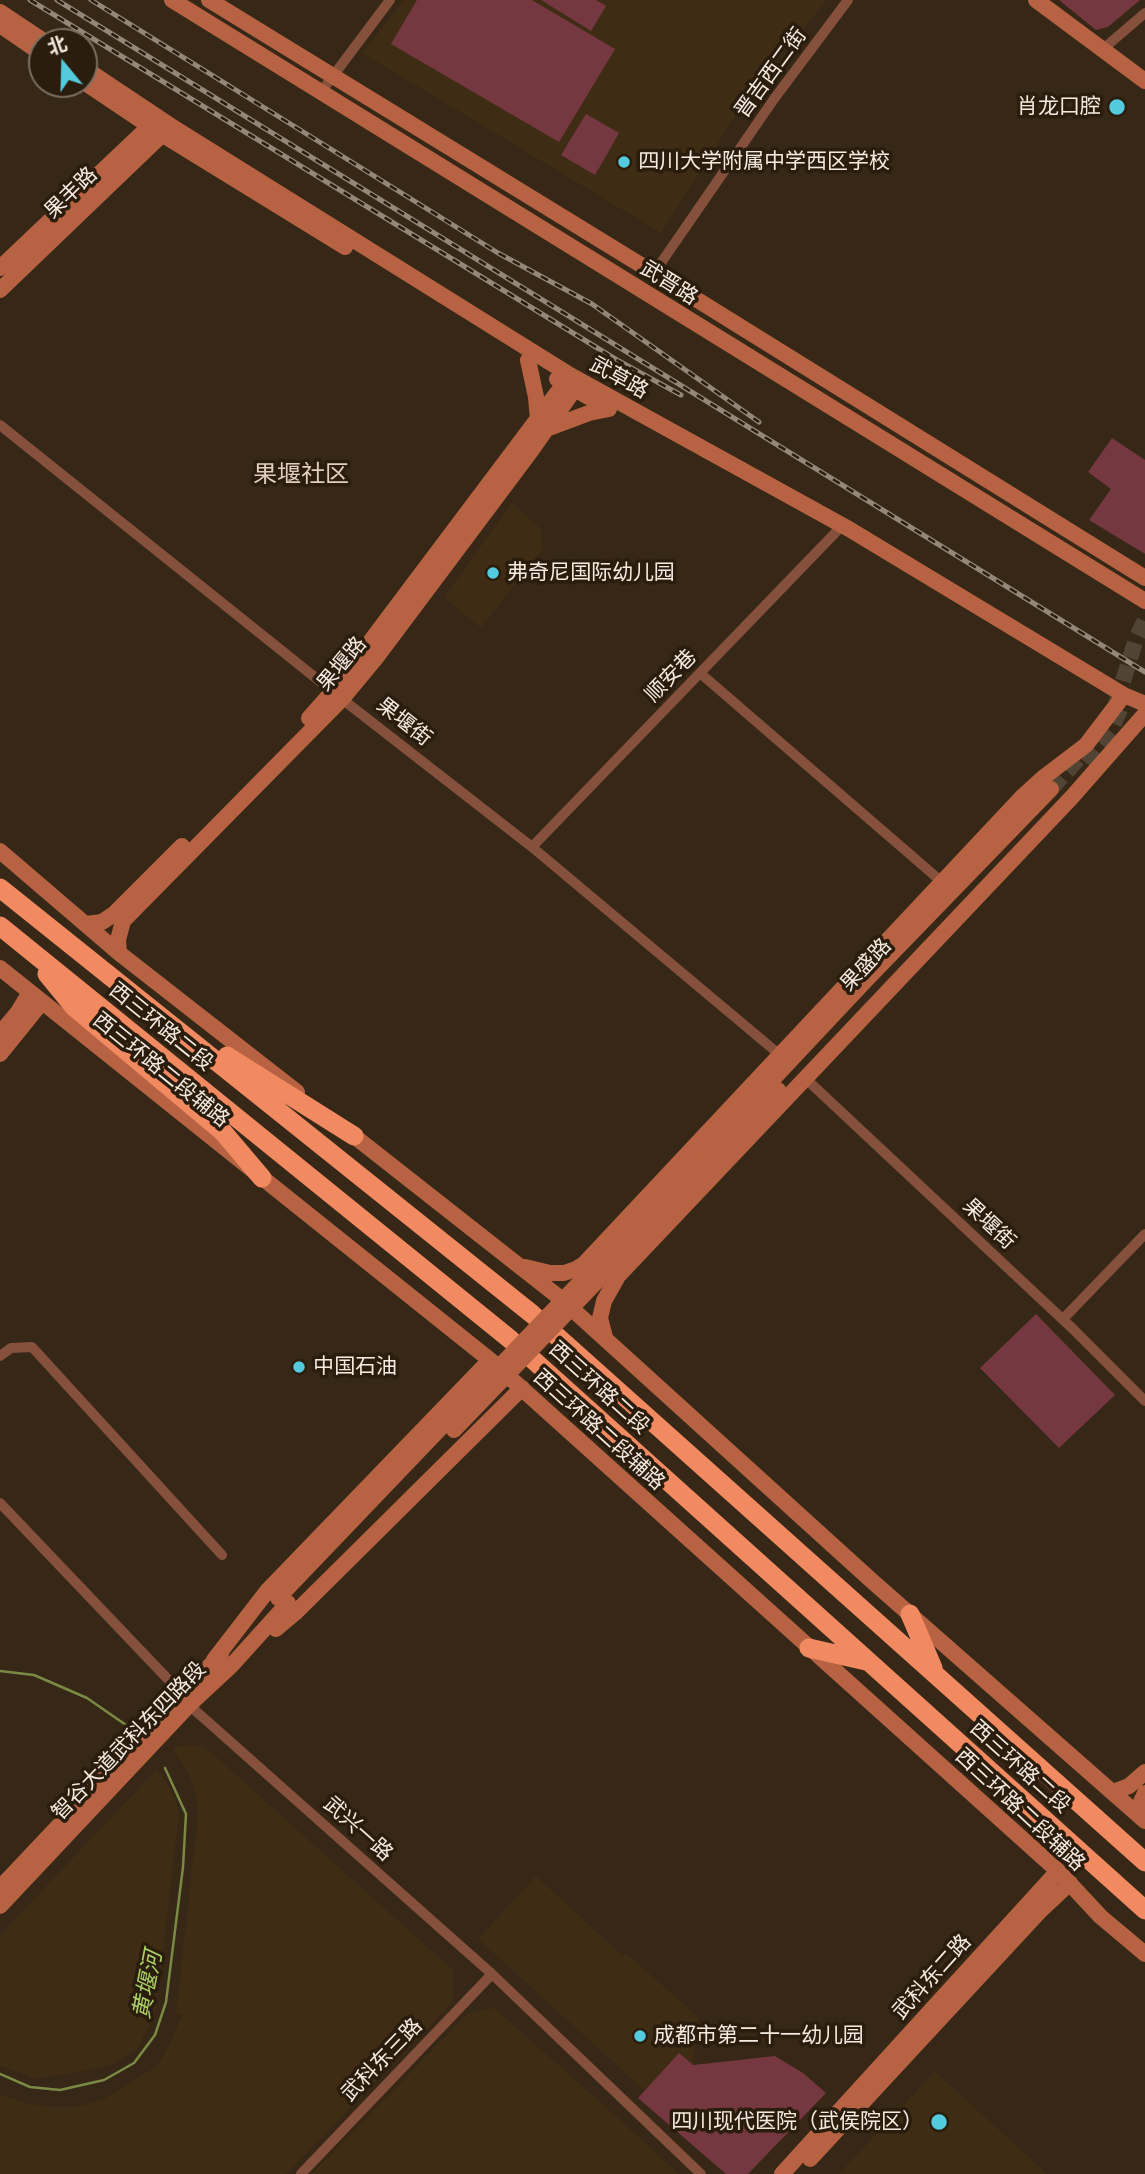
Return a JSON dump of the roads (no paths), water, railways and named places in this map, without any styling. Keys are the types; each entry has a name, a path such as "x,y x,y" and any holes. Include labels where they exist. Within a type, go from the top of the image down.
{"highway":[{"name":"西三环路二段","path":"0,888 532,1314 1145,1862"},
{"name":"西三环路二段","path":"0,926 511,1340 1123,1890 1145,1913"},
{"path":"19,941 74,1007 223,1132 262,1178"},
{"path":"146,1005 354,1136"},
{"path":"910,1614 936,1675"},
{"path":"809,1648 868,1661"}],"street":[{"name":"武晋路","path":"172,0 1145,601"},
{"name":"武晋路","path":"209,0 1145,578"},
{"path":"321,92 390,0"},
{"name":"晋吉西二街","path":"654,273 774,99 848,0"},
{"path":"1035,0 1145,80"},
{"path":"0,12 28,31"},
{"path":"1103,49 1145,13"},
{"path":"0,25 28,44"},
{"name":"武草路","path":"98,79 161,126 527,360 849,528 1145,713"},
{"name":"武草路","path":"98,90 161,126 573,382 609,409 837,531 1122,698 1145,704"},
{"name":"果丰路","path":"0,268 161,126"},
{"name":"果丰路","path":"0,290 161,126"},
{"path":"527,360 542,424 609,409"},
{"name":"果堰路","path":"119,953 118,940 123,921 376,658 573,382"},
{"name":"果堰街","path":"0,425 532,847 780,1055"},
{"name":"顺安巷","path":"532,847 837,531"},
{"path":"700,673 942,882"},
{"name":"果堰路","path":"86,924 102,922 114,914 315,712 338,695"},
{"path":"517,1264 551,1273 576,1269 584,1264 942,882 1044,777 1086,745 1122,698"},
{"path":"606,1339 600,1318 604,1301 618,1276 1072,797 1145,713"},
{"name":"果盛路","path":"283,1601 1055,791"},
{"path":"0,851 119,953 560,1298 910,1614 1141,1817"},
{"path":"835,1047 870,984 889,939"},
{"path":"812,1020 870,984 910,965"},
{"name":"西三环路二段辅路","path":"0,968 522,1388 1064,1877 1101,1917 1145,1954"},
{"path":"0,1034 18,1012 36,997"},
{"path":"0,1054 36,997"},
{"name":"果堰街","path":"805,1079 1063,1319 1145,1401"},
{"path":"1063,1319 1145,1234"},
{"path":"0,1356 10,1348 32,1347 222,1555"},
{"path":"185,1700 268,1590 489,1360"},
{"path":"231,1666 295,1613 522,1388"},
{"name":"武兴一路","path":"2,1508 185,1700 492,1973 702,2174"},
{"path":"214,1660 283,1601"},
{"name":"智谷大道武科东四路段","path":"0,1888 185,1700 231,1666 283,1601"},
{"name":"智谷大道武科东四路段","path":"0,1906 185,1700"},
{"path":"1113,1792 1129,1786 1145,1772"},
{"path":"1141,1817 1145,1793"},
{"name":"武科东二路","path":"782,2174 1064,1877"},
{"name":"武科东二路","path":"796,2174 1039,1912 1064,1877"},
{"name":"武科东三路","path":"301,2174 492,1973"}],"waterway":[{"name":"黄堰河","path":"0,1671 34,1675 87,1698 126,1725"},
{"name":"黄堰河","path":"0,2074 30,2087 60,2090 104,2080 134,2063 155,2035 166,2002 183,1867 186,1814 165,1768"}],"tunnel":[{"path":"1116,704 1136,639 1145,620"},
{"path":"1085,762 1112,728 1126,696"},
{"path":"1051,789 1087,749"}],"railway":[{"path":"30,0 617,360 681,395"},
{"path":"57,0 1145,672"},
{"path":"91,0 498,253 592,304 759,422"}],"place":[{"name":"肖龙口腔","path":"1117,107"},
{"name":"四川大学附属中学西区学校","path":"624,162"},
{"name":"弗奇尼国际幼儿园","path":"493,573"},
{"name":"中国石油","path":"299,1367"},
{"name":"成都市第二十一幼儿园","path":"640,2036"},
{"name":"四川现代医院（武侯院区）","path":"939,2122"}],"district":[{"name":"果堰社区","path":"301,475"}]}
